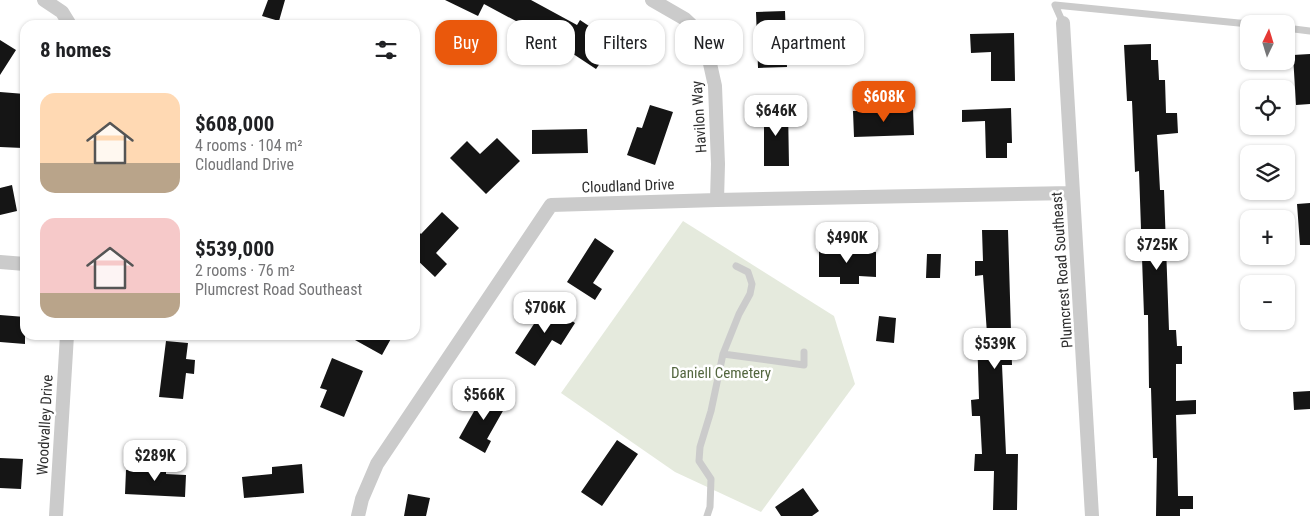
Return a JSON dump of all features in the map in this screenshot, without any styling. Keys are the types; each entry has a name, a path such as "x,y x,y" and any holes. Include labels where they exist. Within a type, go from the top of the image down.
{"street":[{"path":"44,0 62,12 67,20"},
{"name":"Havilon Way","path":"652,0 686,20 704,36 714,86 718,164 717,200"},
{"name":"Plumcrest Road Southeast","path":"1063,23 1092,516"},
{"name":"Cloudland Drive","path":"358,516 362,499 377,464 551,205 1073,193"},
{"path":"0,262 20,264"},
{"name":"Woodvalley Drive","path":"56,516 67,340"}],"lane":[{"path":"1063,23 1055,5 1240,23"},
{"path":"1295,29 1310,31"},
{"path":"707,516 710,507 711,479 699,460 700,447 711,411 723,354 739,314 750,294 752,284 748,272 736,266"},
{"path":"723,354 804,365 804,352"}],"green space":[{"name":"Daniell Cemetery","path":"683,221 834,316 855,384 761,512 675,472 561,393"}],"building":[{"path":"268,0 285,0 279,20 262,16"},
{"path":"445,0 531,0 568,20 514,20 484,4 478,16"},
{"path":"785,11 785,20 756,20 756,12"},
{"path":"580,20 585,23 585,62 575,55 575,24 577,25"},
{"path":"1014,33 1015,81 991,81 991,52 971,53 970,34"},
{"path":"0,40 16,50 0,75"},
{"path":"1151,44 1151,60 1158,60 1159,80 1165,80 1166,113 1177,113 1178,133 1157,135 1160,190 1164,190 1169,330 1176,330 1177,346 1182,346 1182,364 1176,364 1176,401 1196,400 1196,414 1176,415 1178,496 1193,496 1193,509 1180,509 1180,516 1156,516 1157,458 1153,458 1151,388 1149,388 1148,315 1144,315 1139,171 1135,172 1132,101 1127,101 1124,45"},
{"path":"1310,54 1310,104 1296,105 1295,55"},
{"path":"590,65 599,65 596,69"},
{"path":"758,65 787,65 787,67 758,68"},
{"path":"0,92 20,94 20,148 0,147"},
{"path":"650,105 673,112 655,165 627,155 637,127 642,128"},
{"path":"764,108 788,108 789,166 764,166"},
{"path":"1011,108 1012,143 1007,143 1007,158 986,158 985,121 962,122 962,110"},
{"path":"913,109 914,135 854,137 853,111"},
{"path":"587,129 588,153 532,154 532,130"},
{"path":"497,138 520,161 486,194 450,158 467,141 480,154"},
{"path":"12,185 17,211 0,215 0,188"},
{"path":"1310,203 1310,245 1300,245 1297,204"},
{"path":"442,212 459,228 436,253 447,264 435,277 420,263 421,234"},
{"path":"982,230 1008,230 1012,365 1002,365 1006,454 1018,454 1017,510 993,510 994,471 974,471 975,454 982,454 980,416 972,416 971,400 979,399 977,335 987,334 983,275 975,276 975,261 983,261"},
{"path":"595,238 614,251 593,283 602,289 595,300 567,282"},
{"path":"819,248 856,248 856,252 876,252 876,277 859,276 859,284 840,284 840,277 819,277"},
{"path":"927,254 941,254 940,278 926,278"},
{"path":"547,304 575,323 561,345 552,340 535,366 515,353"},
{"path":"0,315 20,317 20,340 25,340 25,344 0,342"},
{"path":"879,316 896,318 894,343 876,341"},
{"path":"355,340 390,340 382,355"},
{"path":"166,341 188,343 186,359 195,360 194,374 186,373 183,399 159,397"},
{"path":"332,358 363,371 344,417 320,407 327,390 320,388"},
{"path":"486,390 508,402 487,439 491,441 485,453 459,438"},
{"path":"1310,391 1310,409 1294,410 1293,392"},
{"path":"617,440 638,454 602,506 581,492"},
{"path":"0,458 23,459 21,489 0,488"},
{"path":"154,462 166,462 166,474 186,475 185,497 125,494 126,470 153,471"},
{"path":"302,464 304,493 244,498 242,477 272,474 272,467"},
{"path":"803,488 819,511 812,516 781,516 775,507"},
{"path":"408,494 430,498 426,516 404,516"}]}
